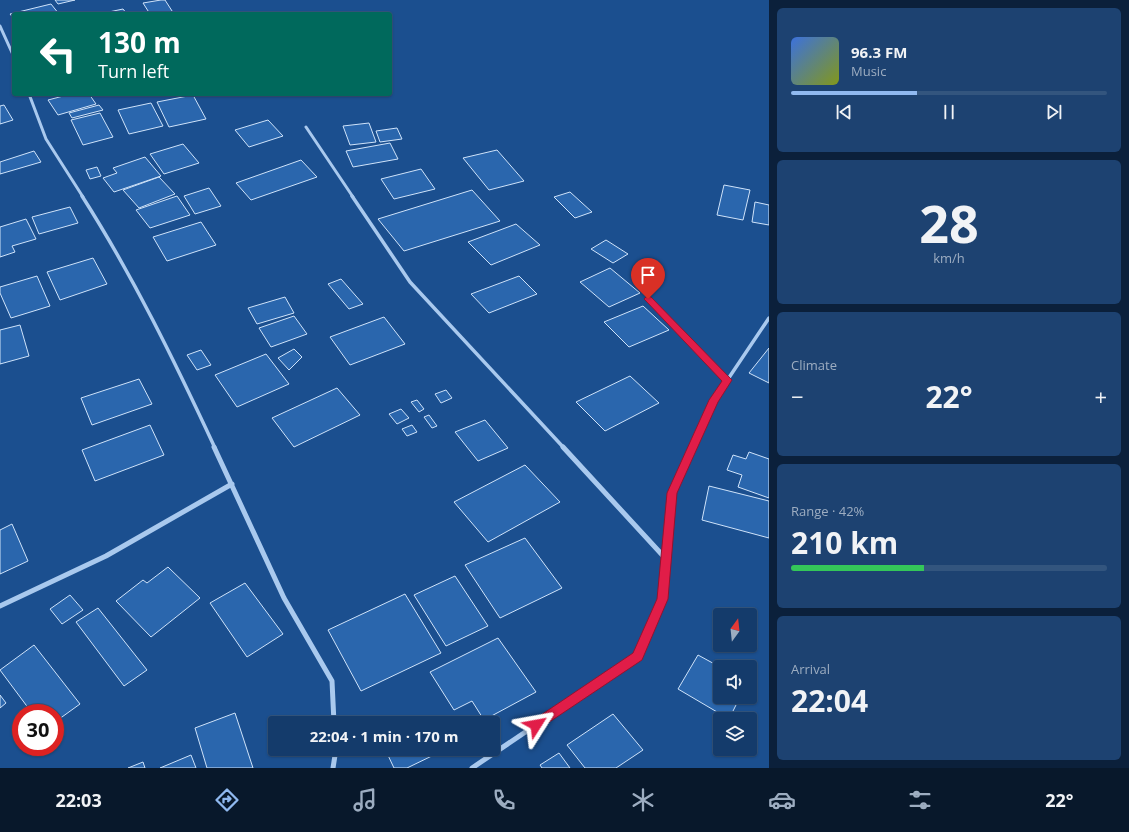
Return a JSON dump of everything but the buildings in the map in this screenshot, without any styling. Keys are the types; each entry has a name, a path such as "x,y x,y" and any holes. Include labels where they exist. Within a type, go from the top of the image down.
{"street":[{"path":"0,26 12,53"},
{"path":"30,96 46,139 99,222 174,360 284,598 332,681 334,716"},
{"path":"306,127 410,282 666,559"},
{"path":"648,299 727,380"},
{"path":"472,768 638,656 662,599 672,493 714,400 769,318"},
{"path":"0,606 106,556 232,484"},
{"path":"332,768 335,756"}],"route":[{"path":"536,725 638,656 662,599 672,493 714,400 727,380 648,299"}]}
